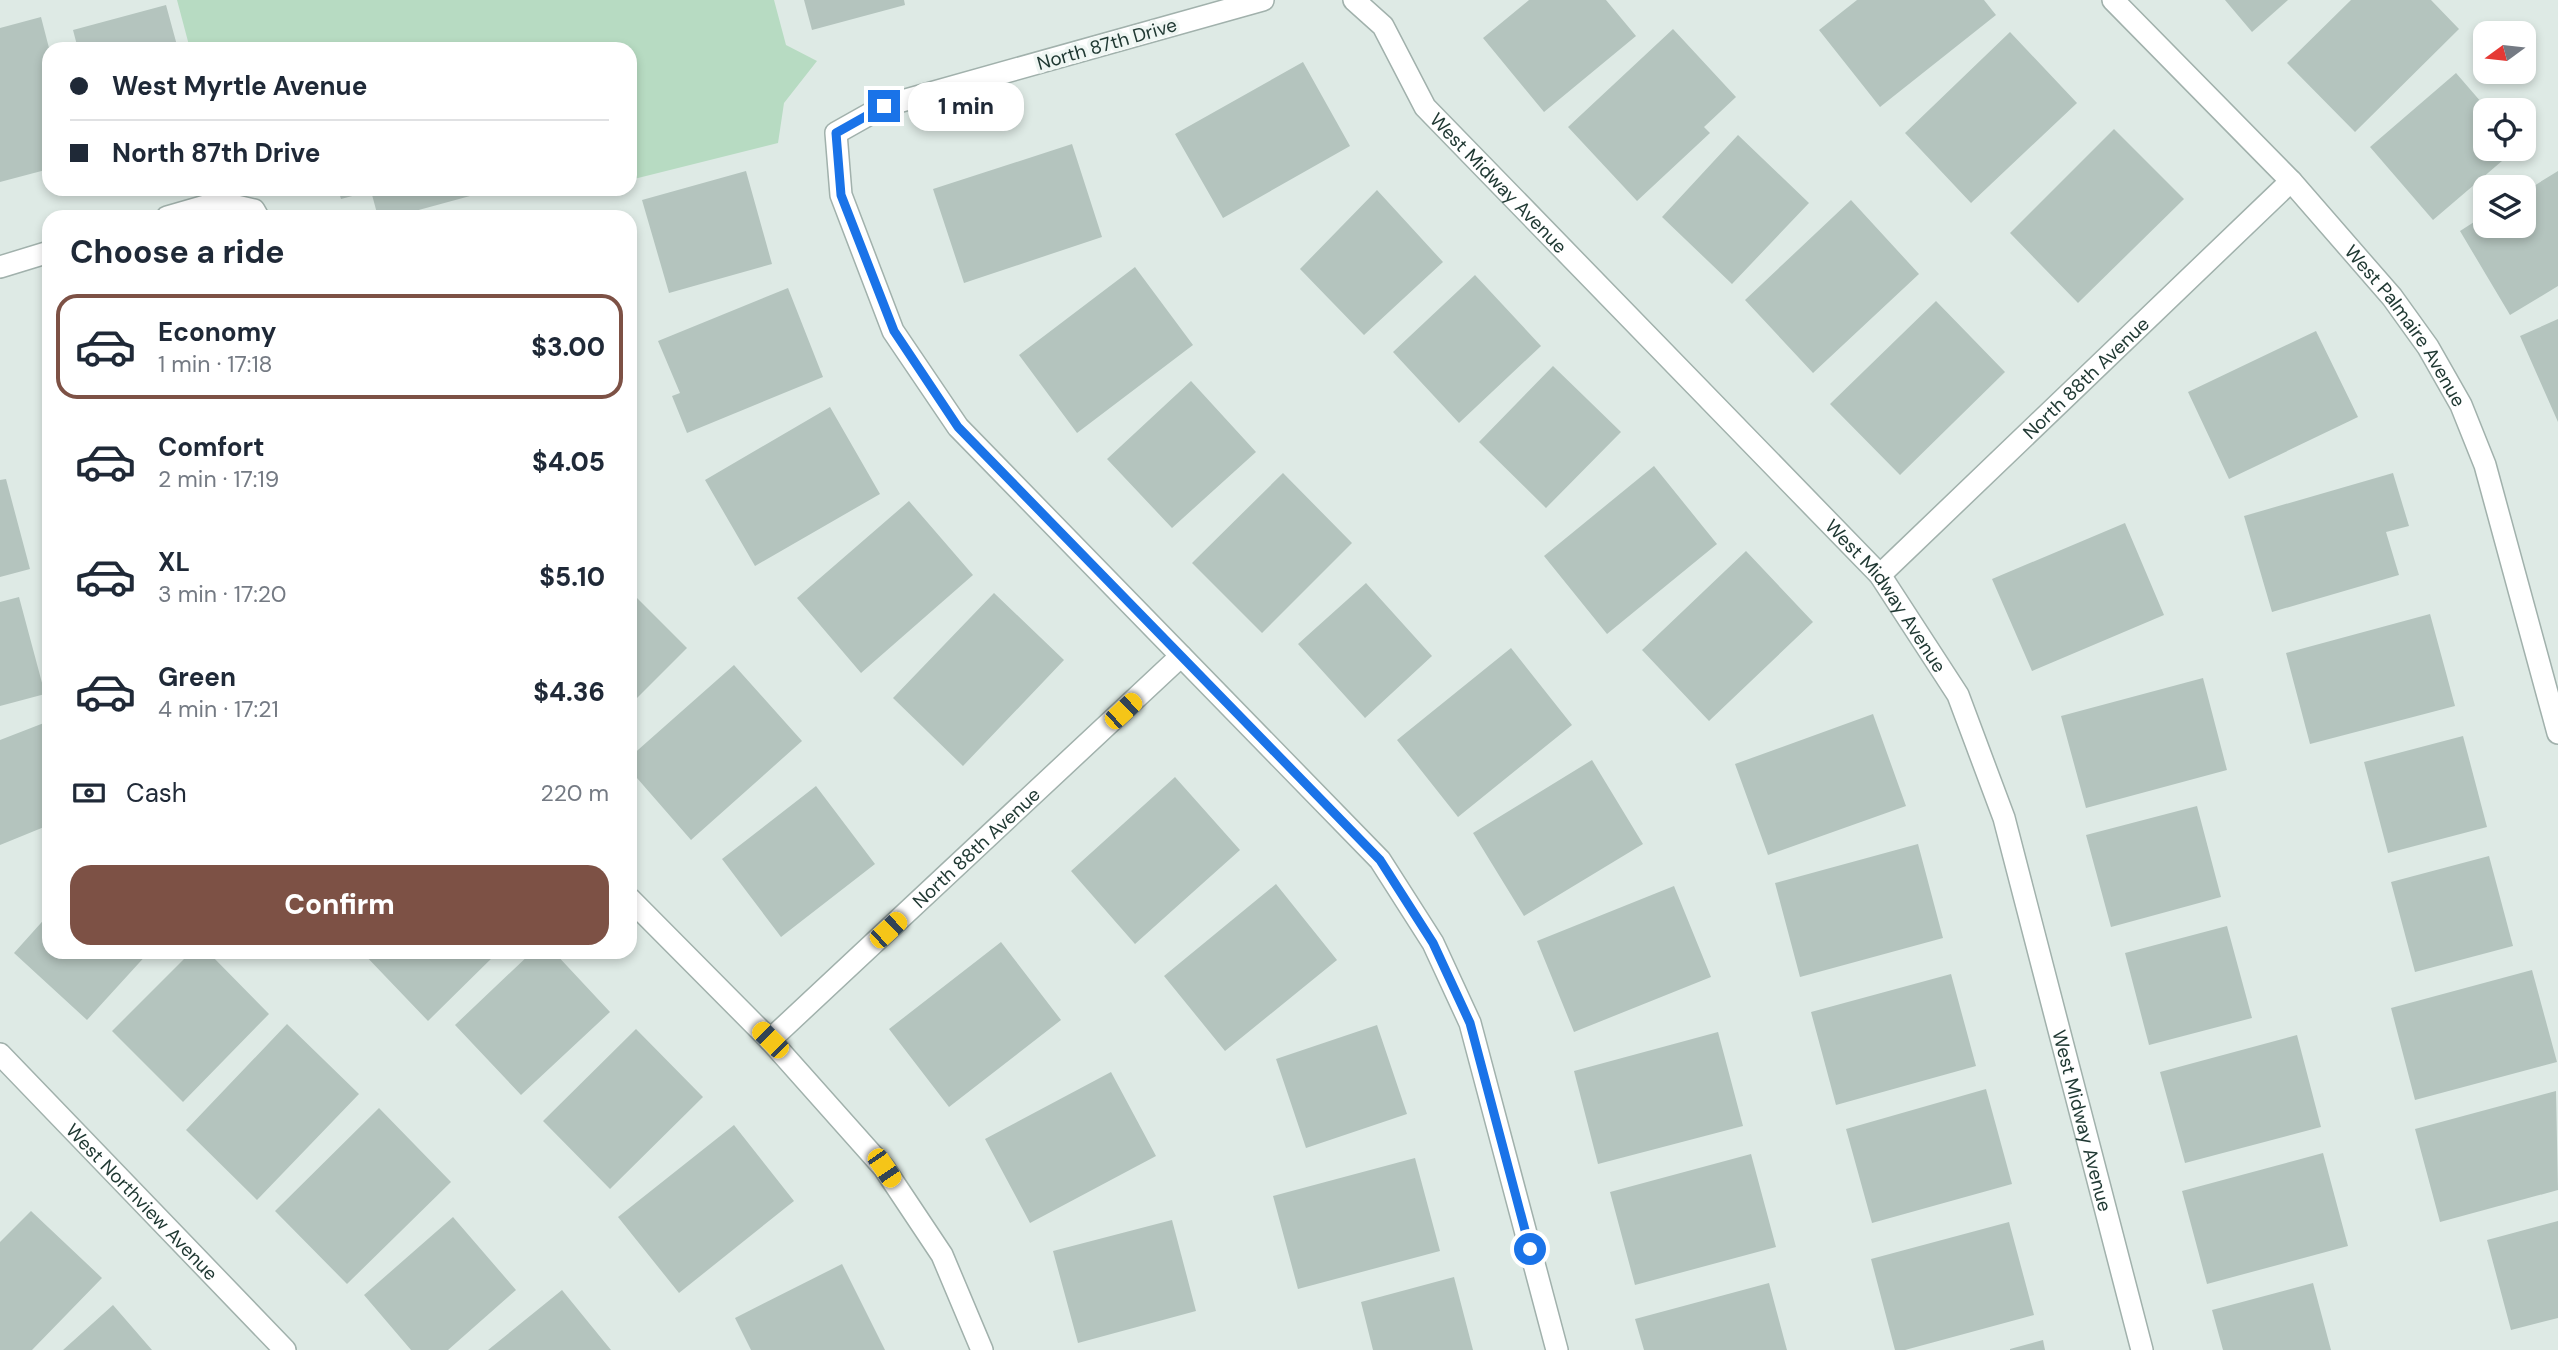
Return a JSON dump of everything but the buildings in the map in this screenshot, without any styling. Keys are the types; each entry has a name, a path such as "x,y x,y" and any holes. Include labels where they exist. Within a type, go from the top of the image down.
{"street":[{"name":"North 87th Drive","path":"1181,656 958,427 901,342 894,331 841,195 836,133 884,106 1262,0"},
{"name":"West Midway Avenue","path":"1354,0 1382,26 1425,107 1880,575 1958,695 2004,818 2142,1350"},
{"name":"West Palmaire Avenue","path":"2112,0 2291,181 2392,297 2428,347 2461,405 2486,466 2558,733"},
{"name":"North 88th Avenue","path":"1880,575 2291,181"},
{"path":"191,210 219,202 244,210"},
{"path":"0,267 42,254"},
{"name":"North 88th Avenue","path":"770,1040 1181,656"},
{"path":"1181,656 1380,860 1433,943 1470,1023 1557,1350"},
{"path":"637,906 770,1040 884,1168 942,1255 982,1350"},
{"name":"West Northview Avenue","path":"0,1054 285,1350"}],"green space":[{"path":"177,0 774,0 786,45 817,61 784,103 778,143 637,178 637,42 188,42"}],"route":[{"path":"884,106 836,133 841,195 894,331 958,427 1380,860 1433,943 1470,1023 1530,1249"}]}
